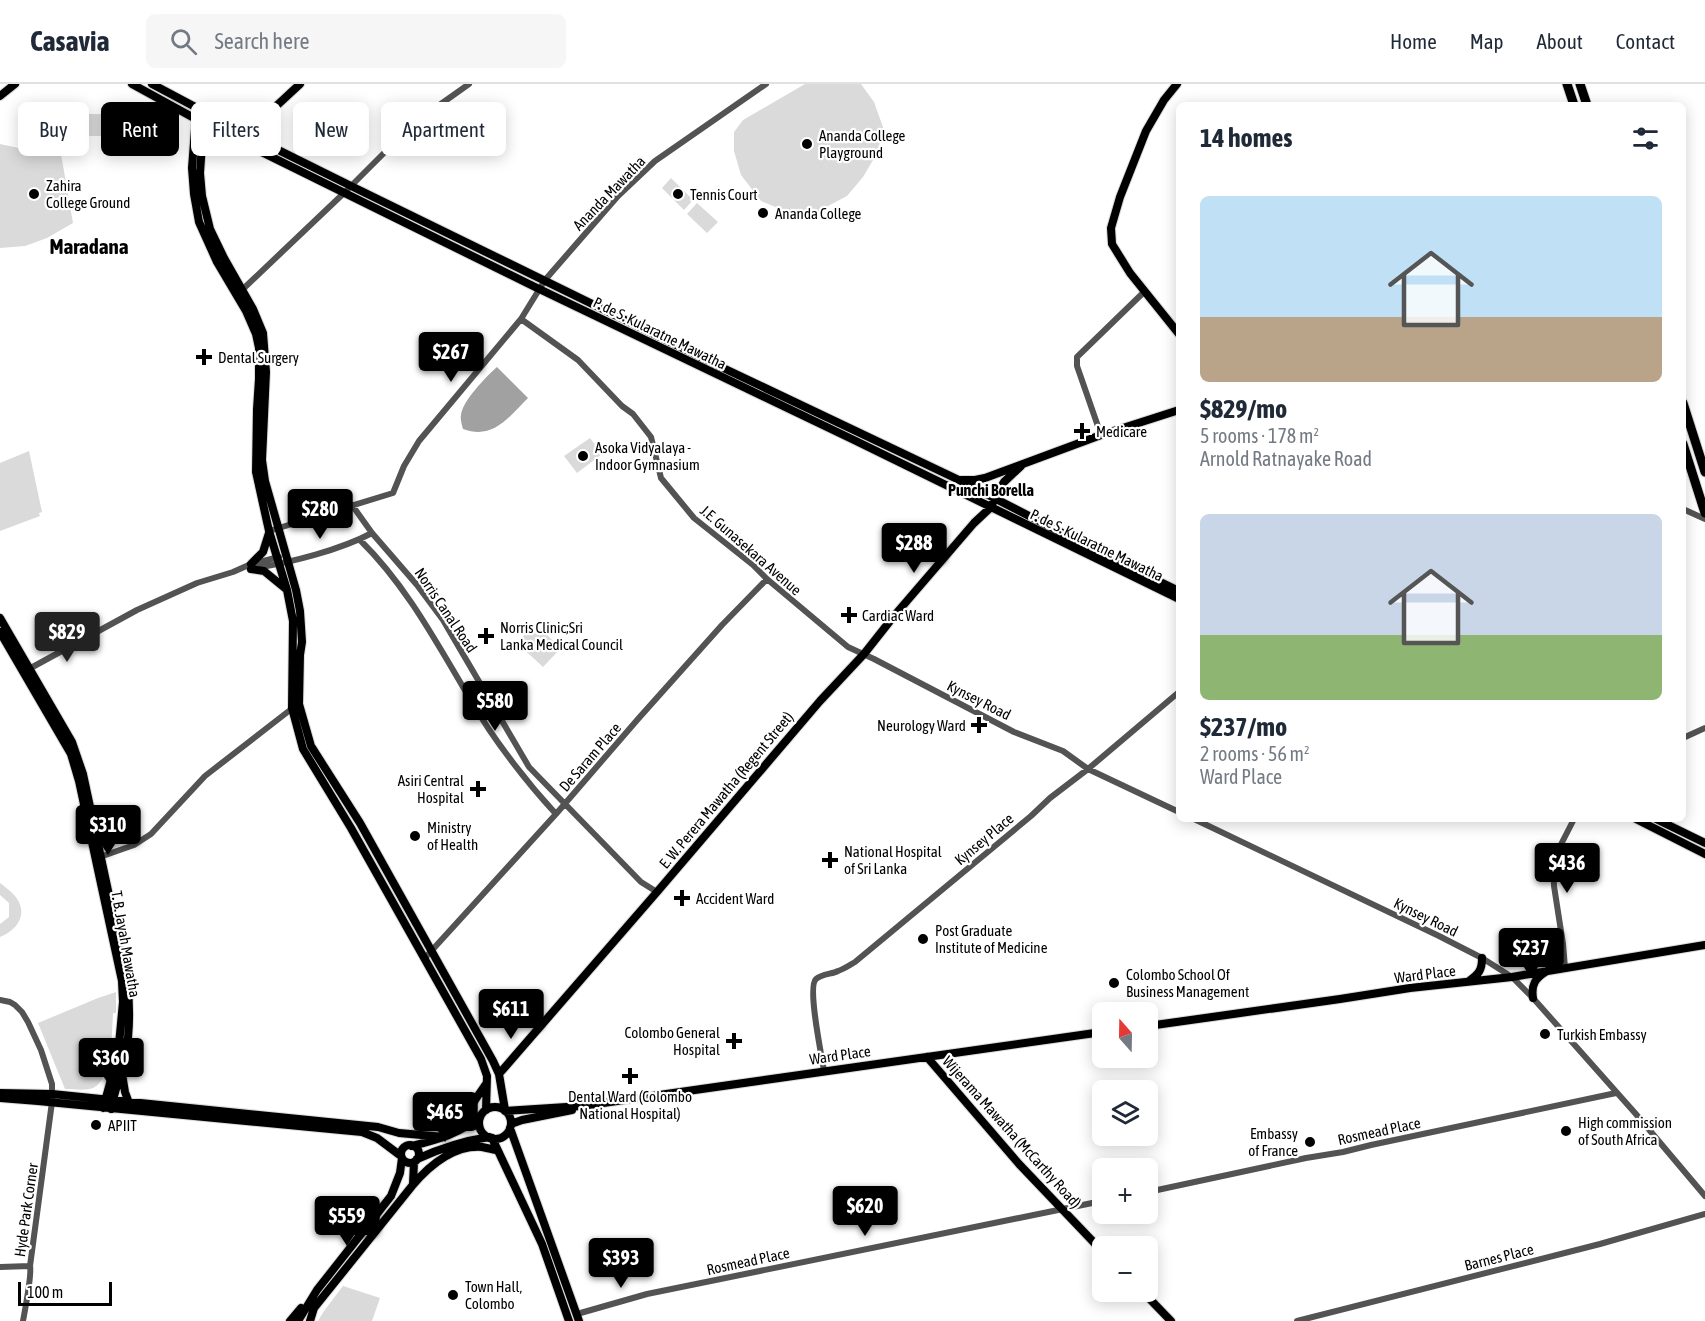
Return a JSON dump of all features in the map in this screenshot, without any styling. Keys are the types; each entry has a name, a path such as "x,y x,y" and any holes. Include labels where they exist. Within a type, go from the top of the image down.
{"highway":[{"path":"1567,84 1573,102"},
{"path":"1580,84 1586,102"},
{"path":"1686,412 1705,472"},
{"path":"1686,453 1705,513"}],"main road":[{"path":"0,96 15,84"},
{"name":"P. de S. Kularatne Mawatha","path":"132,84 191,116"},
{"name":"P. de S. Kularatne Mawatha","path":"152,84 191,104"},
{"path":"281,102 300,84"},
{"path":"1176,330 1130,273 1113,244 1112,228 1120,197 1146,131 1164,100 1177,84"},
{"name":"P. de S. Kularatne Mawatha","path":"281,151 597,307 959,480 1176,590"},
{"path":"193,156 194,194 200,222 217,262 246,311 256,334 259,348 256,472 283,560 296,590 300,611 302,642 295,706 311,746 360,823 493,1061 505,1110 511,1118 511,1126 578,1317"},
{"path":"201,156 202,196 210,229 243,289 263,333 266,372 262,460 273,530 263,552 251,567 264,571 287,590"},
{"name":"P. de S. Kularatne Mawatha","path":"269,156 539,290 1176,598"},
{"path":"959,480 985,478 1101,435 1176,412"},
{"name":"E. W. Perera Mawatha (Regent Street)","path":"498,1074 990,508 1004,482 1021,466"},
{"path":"974,524 978,490 985,478"},
{"path":"283,560 293,621 295,706 303,749 350,826 481,1059 487,1083 484,1113 480,1126 490,1138 514,1183 542,1244 569,1321"},
{"name":"T. B. Jayah Mawatha","path":"0,618 27,670 76,751 83,774 123,993 120,1043 108,1104"},
{"name":"T. B. Jayah Mawatha","path":"0,632 27,670"},
{"path":"1642,822 1705,854"},
{"path":"1662,822 1705,843"},
{"name":"T. B. Jayah Mawatha","path":"98,857 129,995 127,1043 122,1070"},
{"name":"Ward Place","path":"1158,1025 1410,988 1512,977 1705,945"},
{"path":"1468,982 1480,973 1482,958"},
{"path":"1533,998 1532,990 1535,982 1548,970"},
{"name":"Ward Place","path":"505,1110 582,1106 1092,1033"},
{"name":"Wijerama Mawatha (McCarthy Road)","path":"927,1057 985,1127 1092,1240"},
{"path":"122,1070 124,1092 129,1103"},
{"path":"108,1104 122,1070"},
{"path":"444,1137 487,1083"},
{"path":"0,1093 362,1132 376,1138 406,1162 414,1162 449,1145 501,1138 511,1126"},
{"path":"0,1098 52,1098"},
{"path":"108,1104 129,1103 378,1127 399,1133 444,1137"},
{"name":"Ward Place","path":"511,1126 522,1120 569,1111 582,1106"},
{"path":"290,1321 391,1196 400,1173 402,1150 410,1145 444,1137 467,1126 496,1107 505,1110"},
{"path":"399,1133 418,1151 414,1162 412,1186"},
{"path":"310,1321 314,1308 412,1186 430,1167 451,1154 481,1147 496,1150"},
{"path":"298,1321 314,1294"},
{"path":"1153,1302 1172,1321"}],"street":[{"path":"243,289 388,149 438,106 469,84"},
{"name":"Ananda Mawatha","path":"352,505 393,493 404,466 420,441 521,319 545,280 618,196 655,161 766,84"},
{"path":"1101,435 1077,366 1077,357 1145,291"},
{"name":"J.E. Gunasekara Avenue","path":"521,319 578,360 622,406 633,414 651,436 661,478 694,518 753,565 848,647 864,654"},
{"path":"273,530 352,505"},
{"name":"Norris Canal Road","path":"352,505 372,533 417,585 442,620 529,767 641,882 657,892"},
{"path":"1686,510 1705,519"},
{"path":"27,670 137,610 197,583 360,540 372,533"},
{"name":"Norris Canal Road","path":"360,540 376,556 414,605 488,728 522,777 556,814"},
{"name":"De Saram Place","path":"424,959 565,804 722,625 767,579"},
{"name":"Kynsey Road","path":"864,654 1014,732 1063,751 1088,769 1176,811"},
{"name":"Kynsey Place","path":"824,1071 813,1002 814,981 855,962 1176,695"},
{"path":"98,857 134,845 151,834 205,776 295,706"},
{"path":"1686,737 1705,728"},
{"name":"Kynsey Road","path":"1200,822 1482,958 1512,977 1533,998 1705,1196"},
{"path":"1564,968 1553,860 1572,822"},
{"name":"Hyde Park Corner","path":"0,1000 10,1002 22,1012 41,1050 52,1084 31,1271 23,1321"},
{"name":"Rosmead Place","path":"1158,1190 1616,1093"},
{"name":"Rosmead Place","path":"578,1317 647,1294 1092,1203"},
{"name":"Barnes Place","path":"1297,1321 1600,1244 1705,1214"},
{"path":"0,1268 30,1266"}],"shaded area":[{"name":"Ananda College Playground","path":"805,84 861,84 874,102 884,130 876,155 863,177 847,196 811,215 790,213 761,201 741,175 734,151 734,132 743,120"},
{"path":"89,114 101,114 101,136 89,136"},
{"name":"Zahira College Ground","path":"0,144 18,148 18,156 61,156 73,223 47,238 25,246 0,248"},
{"name":"Tennis Court","path":"671,178 693,200 684,210 662,188"},
{"name":"Tennis Court","path":"697,203 718,222 707,233 687,214"},
{"path":"497,367 528,398 507,419 491,429 474,432 463,429 461,417 466,403"},
{"name":"Asoka Vidyalaya - Indoor Gymnasium","path":"590,438 602,454 577,473 564,456"},
{"path":"29,451 42,512 39,513 40,516 0,531 0,463"},
{"path":"535,624 561,648 543,667 517,643"},
{"path":"0,883 19,902 21,915 12,930 0,937 0,924 9,917 9,903 0,895"},
{"path":"116,992 116,1013 113,1013 110,1054 104,1075 93,1088 65,1089 38,1023"},
{"path":"343,1286 380,1298 372,1321 318,1321"}],"place":[{"name":"Ananda College Playground","path":"807,144"},
{"name":"Zahira College Ground","path":"34,194"},
{"name":"Tennis Court","path":"678,194"},
{"name":"Ananda College","path":"763,213"},
{"name":"Dental Surgery","path":"204,357"},
{"name":"Medicare","path":"1082,431"},
{"name":"Asoka Vidyalaya - Indoor Gymnasium","path":"583,456"},
{"name":"Cardiac Ward","path":"849,615"},
{"name":"Norris Clinic;Sri Lanka Medical Council","path":"486,636"},
{"name":"Neurology Ward","path":"979,725"},
{"name":"Asiri Central Hospital","path":"478,789"},
{"name":"Ministry of Health","path":"415,836"},
{"name":"National Hospital of Sri Lanka","path":"830,860"},
{"name":"Accident Ward","path":"682,898"},
{"name":"Post Graduate Institute of Medicine","path":"923,939"},
{"name":"Colombo School Of Business Management","path":"1114,983"},
{"name":"Turkish Embassy","path":"1545,1034"},
{"name":"Colombo General Hospital","path":"734,1041"},
{"name":"Dental Ward (Colombo National Hospital)","path":"630,1076"},
{"name":"APIIT","path":"96,1125"},
{"name":"High commission of South Africa","path":"1566,1131"},
{"name":"Embassy of France","path":"1310,1142"},
{"name":"Town Hall, Colombo","path":"453,1295"}],"district":[{"name":"Maradana","path":"89,246"},
{"name":"Punchi Borella","path":"991,490"}]}
